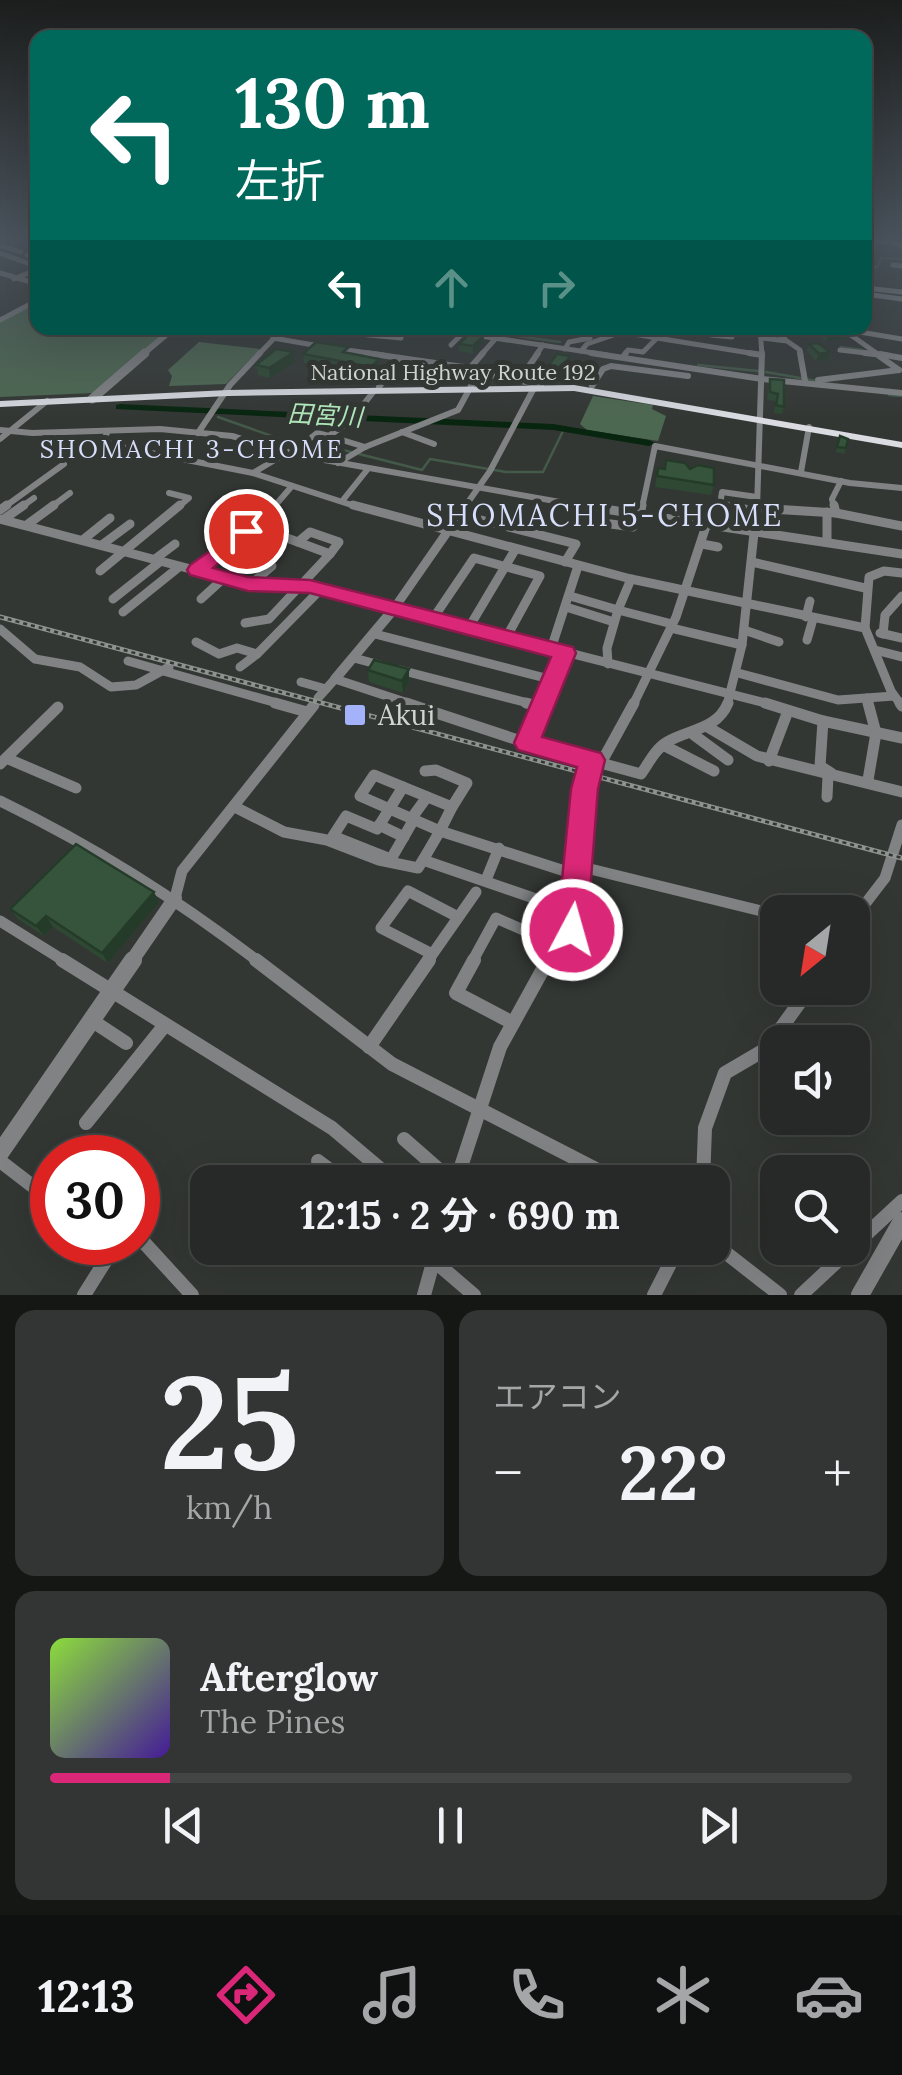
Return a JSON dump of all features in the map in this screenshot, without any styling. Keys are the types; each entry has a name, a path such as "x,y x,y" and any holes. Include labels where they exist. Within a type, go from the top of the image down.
{"highway":[{"name":"National Highway Route 192","path":"0,402 228,391 592,386 902,443"},
{"name":"National Highway Route 192","path":"537,387 588,389 902,443"},
{"name":"National Highway Route 192","path":"0,402 94,397"}],"street":[{"path":"0,320 30,304"},
{"path":"872,334 902,339"},
{"path":"94,397 166,335"},
{"path":"198,432 277,335"},
{"path":"361,335 401,338"},
{"path":"451,346 461,335"},
{"path":"476,335 581,351 607,348"},
{"path":"338,464 365,446 458,410 470,387 473,370 499,335"},
{"path":"581,351 587,344 613,335"},
{"path":"648,335 762,355"},
{"path":"711,335 733,335 729,350"},
{"path":"335,679 527,743 641,774 663,745 694,735 706,726 724,711 734,693 742,645 756,530 761,335"},
{"path":"780,335 803,355 807,380"},
{"path":"807,380 899,370 851,335"},
{"path":"565,348 569,342 598,336"},
{"path":"30,1182 0,1157 175,898 182,871 393,610 491,470 537,387 520,379 473,370 274,338"},
{"path":"623,358 628,350 643,352 657,338"},
{"path":"762,338 788,340"},
{"path":"517,351 524,342"},
{"path":"594,344 623,358 902,393"},
{"path":"520,379 544,345"},
{"path":"708,362 713,347"},
{"path":"840,350 902,358"},
{"path":"328,436 353,418 400,358"},
{"path":"592,386 603,370 611,366 688,376"},
{"path":"3,434 47,402"},
{"path":"802,472 809,427"},
{"path":"3,434 108,431 232,436 338,464 478,490 902,554"},
{"path":"108,431 102,444 252,473 514,550 685,592 902,638"},
{"path":"402,432 434,444"},
{"path":"307,441 317,434 365,446"},
{"path":"640,514 654,446 841,481 902,488"},
{"path":"252,473 288,452"},
{"path":"693,464 697,454"},
{"path":"2,516 64,464"},
{"path":"343,500 367,470"},
{"path":"827,541 832,499 841,481"},
{"path":"197,570 267,514 292,486"},
{"path":"28,524 70,493"},
{"path":"100,571 189,498 170,493"},
{"path":"2,516 34,498"},
{"path":"756,506 831,512 902,526"},
{"path":"616,524 617,512"},
{"path":"461,515 576,544 566,562"},
{"path":"2,516 179,567 251,584 304,585 734,693 823,721 902,738"},
{"path":"84,539 110,518"},
{"path":"596,522 632,527"},
{"path":"460,1165 477,1110 513,1023 557,946 572,930 584,789 652,674 707,523"},
{"path":"103,544 130,524"},
{"path":"269,619 304,585 339,542 310,532 298,542"},
{"path":"286,538 330,554"},
{"path":"113,599 175,544"},
{"path":"702,544 718,547"},
{"path":"468,628 514,550"},
{"path":"432,620 474,558 540,576 506,638"},
{"path":"752,562 865,588"},
{"path":"251,584 272,566"},
{"path":"551,650 578,566"},
{"path":"123,612 179,567"},
{"path":"738,673 838,700 899,700 866,630 865,588 869,577 878,572 902,573"},
{"path":"202,599 224,578"},
{"path":"608,664 607,648 614,622 631,579"},
{"path":"240,667 320,590"},
{"path":"570,596 742,645"},
{"path":"883,634 885,615 902,596"},
{"path":"807,640 810,601"},
{"path":"133,604 144,608"},
{"path":"566,608 614,622"},
{"path":"244,623 269,619 285,626"},
{"path":"0,629 35,659 80,667 111,687 136,685 167,669"},
{"path":"744,630 779,642"},
{"path":"375,634 553,680"},
{"path":"196,642 218,654 237,648 257,654"},
{"path":"875,650 902,658"},
{"path":"527,743 565,653"},
{"path":"354,658 542,707"},
{"path":"128,661 316,701"},
{"path":"300,682 316,701"},
{"path":"867,698 876,733 868,780"},
{"path":"58,707 3,761 76,788"},
{"path":"769,760 788,710"},
{"path":"823,721 820,766 831,776"},
{"path":"706,726 755,761 769,760 831,776 868,780 902,792"},
{"path":"694,735 728,760"},
{"path":"663,745 714,771"},
{"path":"235,807 284,832 327,840 380,860 418,868 467,783 436,770 425,771"},
{"path":"428,797 391,859 333,836 374,774 452,807"},
{"path":"827,797 831,776"},
{"path":"366,848 402,786"},
{"path":"360,796 440,831 578,870 760,912"},
{"path":"0,802 80,840 175,898 392,1064 592,1165"},
{"path":"346,816 404,837"},
{"path":"870,902 893,866 902,826"},
{"path":"486,880 499,848"},
{"path":"423,860 574,912"},
{"path":"432,954 381,928 408,891 458,917"},
{"path":"369,1046 476,892"},
{"path":"513,1023 456,993 496,918 557,946"},
{"path":"0,920 332,1128 376,1165"},
{"path":"704,1165 705,1128 725,1073 766,1048 798,1005"},
{"path":"90,1019 126,1043"},
{"path":"86,1123 165,1025"},
{"path":"404,1139 435,1165"},
{"path":"318,1160 324,1165"},
{"path":"801,1295 902,1201"},
{"path":"860,1295 902,1221"},
{"path":"730,1256 780,1295"},
{"path":"160,1260 192,1295"},
{"path":"84,1295 102,1265"},
{"path":"424,1295 433,1265"},
{"path":"446,1265 474,1295"},
{"path":"654,1295 669,1265"}],"green space":[{"path":"30,305 30,335 162,335 94,393 0,397 0,321"},
{"path":"199,342 260,349 226,384 169,386 172,376 168,370"},
{"path":"593,396 653,405 652,409 666,416 658,441 587,430 580,424"}],"building":[{"path":"468,335 484,335 473,346 459,344"},
{"path":"316,342 349,347 343,352 379,359 371,367 303,354"},
{"path":"818,343 830,352 819,354 809,344"},
{"path":"276,349 294,352 269,368 256,365"},
{"path":"557,354 570,356 559,372 546,369"},
{"path":"770,379 784,380 784,407 776,405 778,394 770,392"},
{"path":"840,436 848,439 846,448 837,447"},
{"path":"666,460 685,463 690,469 698,465 714,468 714,485 657,476 658,468 665,469"},
{"path":"374,660 409,669 402,681 368,670"},
{"path":"76,844 154,892 102,953 46,916 36,926 10,909"}],"waterway":[{"path":"510,335 560,342"},
{"path":"841,347 863,350"},
{"path":"698,365 758,371"},
{"path":"766,372 817,381"},
{"path":"889,395 902,396"},
{"name":"田宮川","path":"120,407 553,427 649,443"},
{"path":"218,417 317,452 351,452"},
{"path":"359,454 422,470 430,459 506,472 543,472 564,429"}],"railway":[{"path":"0,617 902,858"}],"place":[{"name":"Akui","path":"355,715"}],"district":[{"name":"SHOMACHI 3-CHOME","path":"192,449"},
{"name":"SHOMACHI 5-CHOME","path":"605,516"}],"route":[{"path":"246,531 197,570 248,584 310,586 565,653 527,743 592,760 584,789 572,930"}]}
